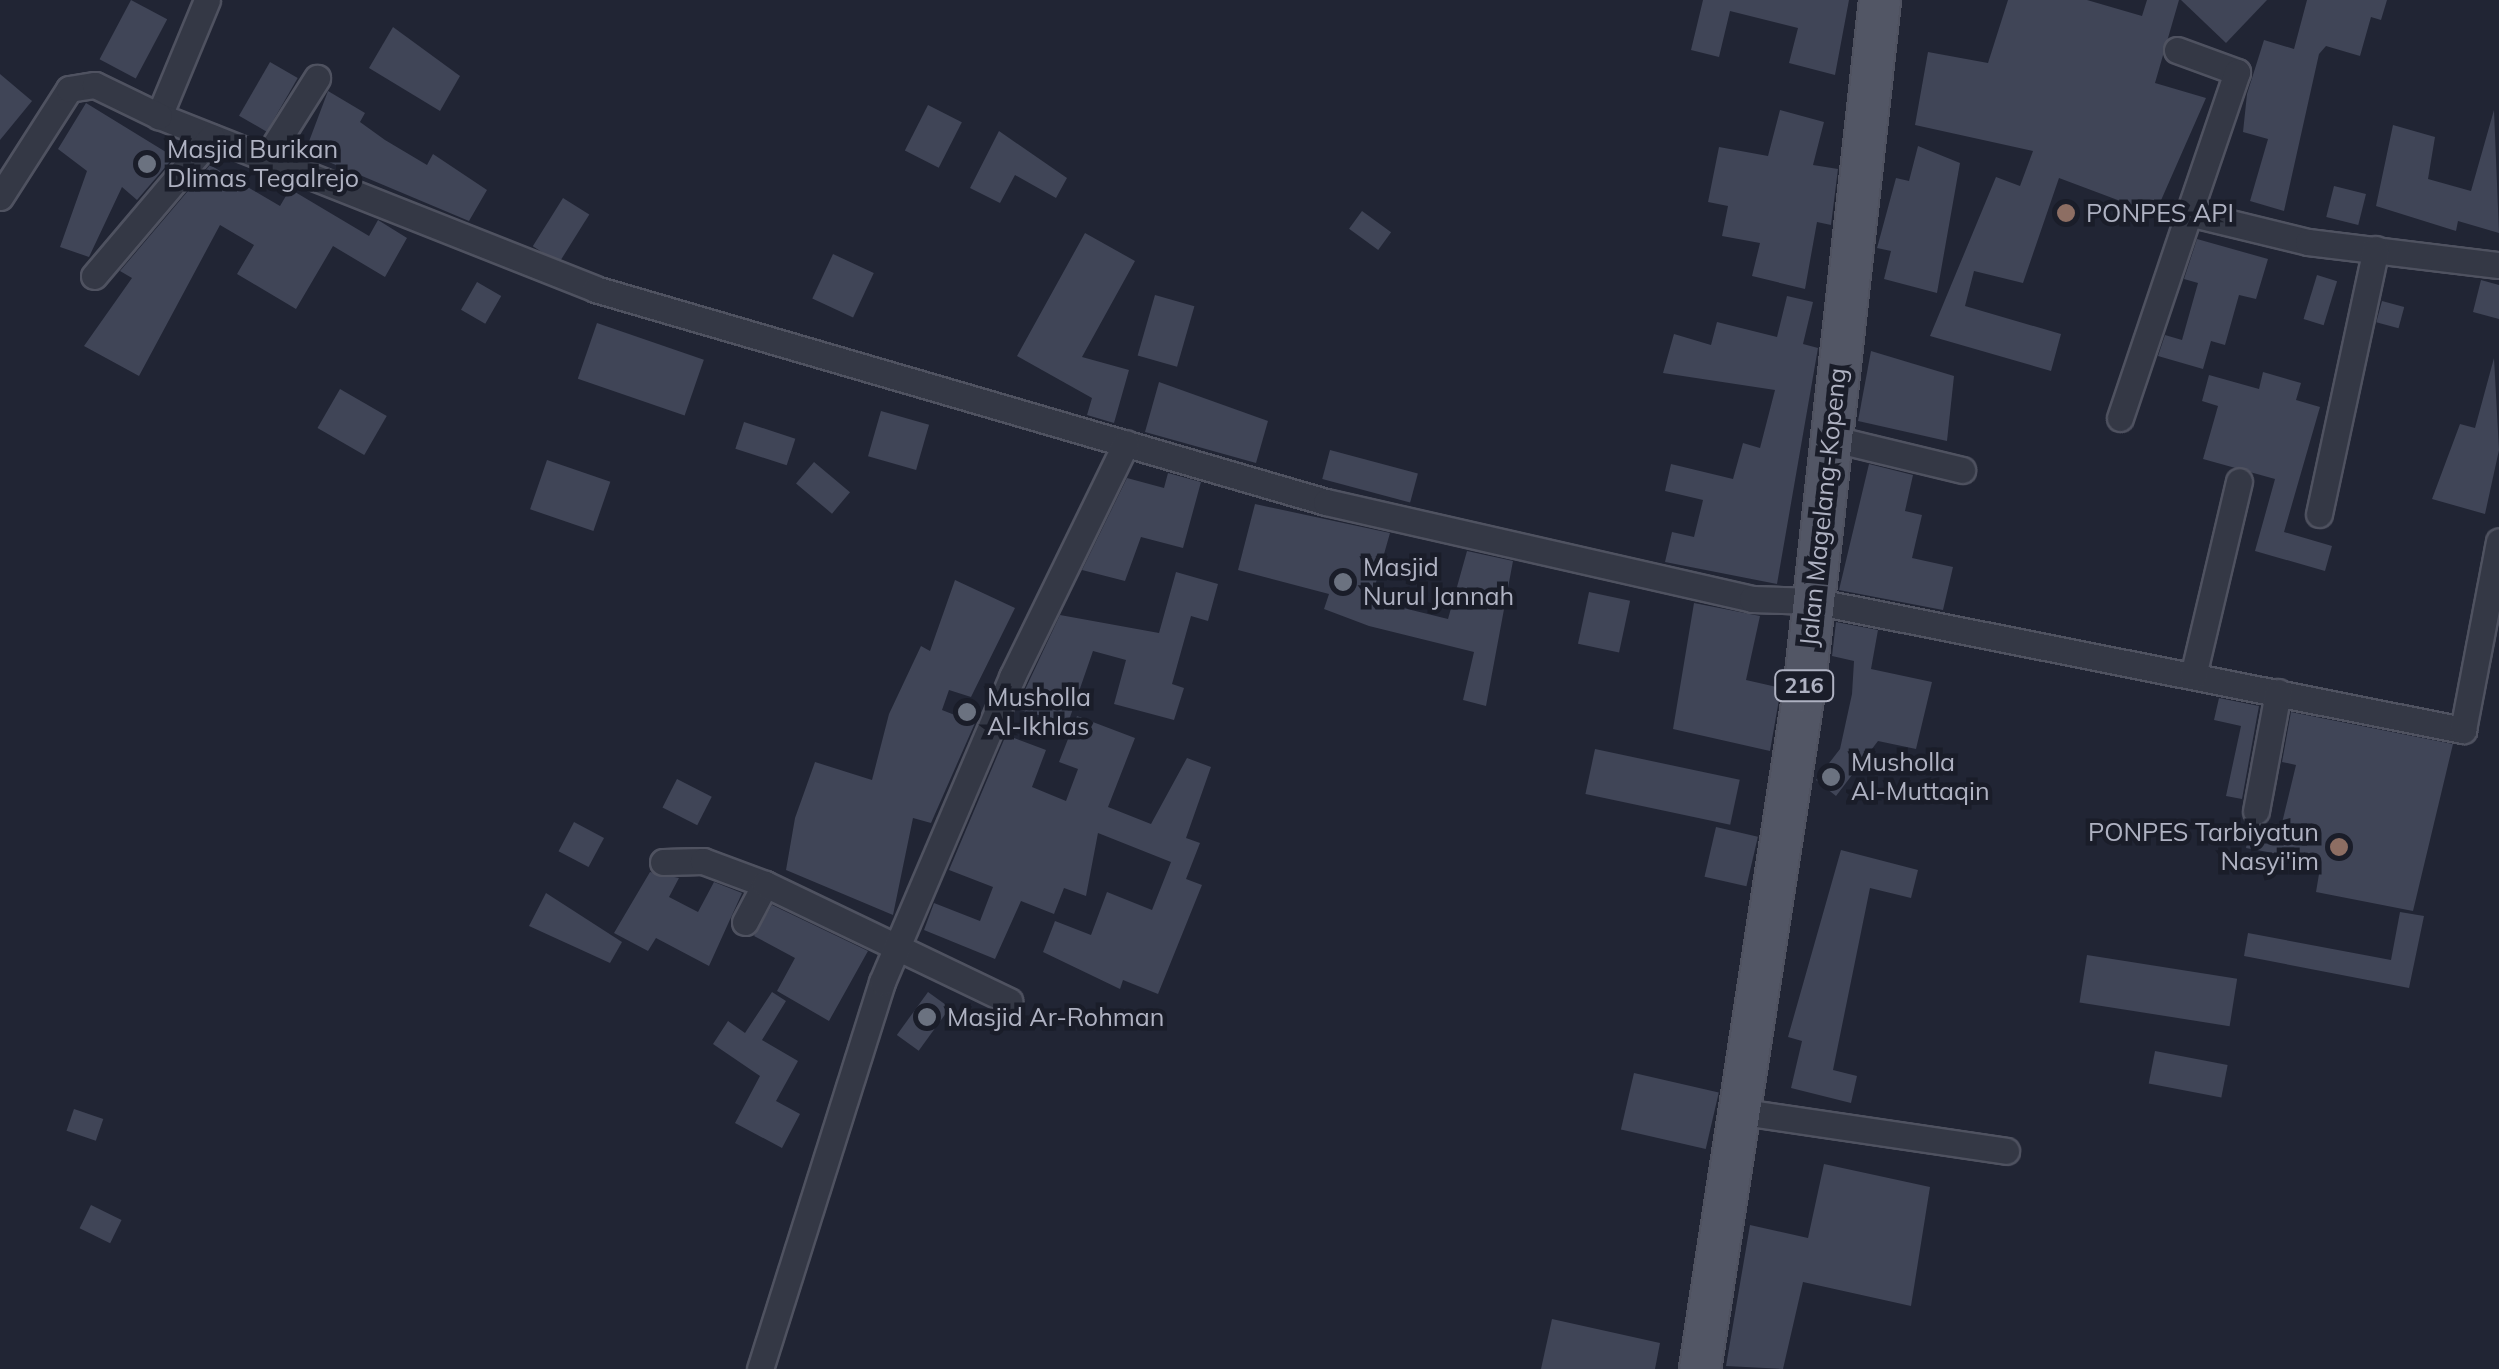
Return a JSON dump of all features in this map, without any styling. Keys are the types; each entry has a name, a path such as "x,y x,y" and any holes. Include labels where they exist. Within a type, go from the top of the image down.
{"main road":[{"name":"Jalan Magelang-Kopeng","path":"1700,1369 1813,602 1880,0"}],"street":[{"path":"159,116 207,0"},
{"path":"2120,418 2237,72 2177,50"},
{"path":"266,159 317,78"},
{"path":"0,197 69,89 94,85 159,116 594,288 1345,506 1752,599 1813,602 2463,730 2499,541"},
{"path":"94,276 212,137"},
{"path":"2189,212 2376,249 2499,265"},
{"path":"2319,514 2376,249"},
{"path":"1830,438 1962,470"},
{"path":"760,1369 896,947 1126,443"},
{"path":"2193,676 2239,481"},
{"path":"2256,811 2278,692"},
{"path":"664,862 703,862 766,884 1009,1001"},
{"path":"745,922 766,884"},
{"path":"1736,1111 2006,1151"}],"building":[{"path":"131,0 167,19 136,78 100,59"},
{"path":"1703,0 1849,0 1835,75 1789,63 1798,28 1730,11 1719,57 1691,50"},
{"path":"2008,0 2087,0 2142,16 2147,0 2179,0 2155,83 2206,98 2155,214 2059,178 2023,283 1974,271 1965,306 2061,334 2051,371 1930,336 1996,177 2020,186 2033,151 1915,125 1928,52 1988,63"},
{"path":"2181,0 2267,0 2226,43"},
{"path":"2307,0 2387,0 2381,20 2371,17 2360,56 2326,46 2319,54 2284,211 2250,201 2268,139 2243,132 2247,94 2264,40 2294,49"},
{"path":"393,27 460,76 440,111 369,68"},
{"path":"270,62 298,78 267,132 239,116"},
{"path":"0,74 32,101 0,140"},
{"path":"328,91 365,113 360,122 385,140 427,165 433,154 487,190 469,221 305,152"},
{"path":"86,103 174,157 137,200 122,187 89,257 60,247 87,171 58,149"},
{"path":"928,105 962,122 939,168 905,150"},
{"path":"1780,110 1824,122 1813,165 1838,169 1831,225 1817,222 1805,289 1752,276 1760,243 1722,236 1728,206 1708,202 1719,147 1768,156"},
{"path":"2494,110 2499,233 2458,221 2456,231 2376,206 2393,125 2435,137 2428,179 2471,191"},
{"path":"999,131 1067,178 1056,198 1015,175 1000,203 970,188"},
{"path":"1918,146 1960,163 1937,293 1884,279 1891,251 1877,248 1896,178 1909,181"},
{"path":"210,165 280,206 290,189 369,236 378,220 407,238 385,277 333,246 296,309 237,274 254,245 220,225 139,376 84,346 132,278 120,271"},
{"path":"2334,186 2366,194 2358,225 2326,217"},
{"path":"563,198 589,214 559,263 533,246"},
{"path":"1362,211 1391,232 1378,250 1349,229"},
{"path":"1085,233 1135,261 1082,357 1129,370 1114,423 1087,415 1092,398 1017,356"},
{"path":"2197,239 2268,259 2256,299 2239,295 2225,345 2211,341 2203,369 2158,356 2165,335 2182,340 2198,283 2184,279"},
{"path":"833,254 874,273 853,317 812,298"},
{"path":"2317,275 2337,281 2324,325 2304,319"},
{"path":"2481,280 2499,285 2499,319 2473,312"},
{"path":"477,282 501,296 485,324 461,310"},
{"path":"1155,295 1194,306 1177,367 1138,356"},
{"path":"1787,296 1813,302 1803,344 1818,348 1777,584 1665,562 1672,532 1694,537 1703,500 1665,491 1671,464 1733,479 1743,443 1760,448 1775,390 1663,373 1674,334 1711,345 1717,322 1777,337"},
{"path":"2382,301 2404,307 2399,328 2376,322"},
{"path":"597,323 704,360 685,416 578,379"},
{"path":"1871,351 1954,376 1947,441 1858,421"},
{"path":"2494,358 2499,450 2485,514 2432,499 2460,424 2475,428"},
{"path":"2263,372 2301,383 2296,400 2320,407 2284,532 2332,546 2325,571 2255,551 2275,479 2203,459 2218,406 2202,401 2209,375 2259,389"},
{"path":"1159,382 1268,421 1256,463 1145,432"},
{"path":"340,389 387,416 364,455 318,428"},
{"path":"881,411 929,425 916,470 868,456"},
{"path":"744,422 795,439 787,465 735,449"},
{"path":"1330,450 1418,474 1410,503 1322,479"},
{"path":"547,460 610,482 593,531 530,509"},
{"path":"814,462 850,492 832,514 796,483"},
{"path":"1869,464 1913,475 1905,511 1922,515 1912,558 1953,567 1943,610 1839,590"},
{"path":"1168,473 1201,482 1183,548 1141,537 1125,581 1082,570 1127,478 1164,488"},
{"path":"1255,504 1390,533 1371,600 1448,619 1467,551 1513,561 1486,706 1463,700 1474,652 1369,626 1324,609 1329,594 1238,570"},
{"path":"1176,572 1218,584 1208,621 1191,616 1172,684 1184,688 1174,720 1114,704 1126,660 1093,651 1068,723 1016,709 1060,615 1159,633"},
{"path":"955,580 1015,608 971,697 949,690 942,710 975,723 931,823 913,818 893,915 786,870 795,818 815,762 872,780 889,714 921,646 930,651"},
{"path":"1589,592 1630,601 1619,653 1578,644"},
{"path":"1694,603 1760,616 1746,680 1781,688 1770,751 1673,729"},
{"path":"1836,622 1878,630 1871,669 1932,682 1916,749 1878,741 1836,796 1816,780 1840,749 1852,694 1854,661 1832,656"},
{"path":"2219,698 2259,706 2242,799 2226,796 2241,726 2214,720"},
{"path":"2291,712 2453,744 2413,911 2316,892 2321,862 2246,848 2250,826 2282,823 2296,765 2282,762"},
{"path":"1077,716 1135,738 1108,807 1151,824 1187,758 1211,767 1186,838 1200,843 1186,879 1202,885 1158,994 1123,980 1120,989 1043,952 1055,921 1091,935 1107,892 1152,910 1171,862 1098,833 1086,896 1064,888 1054,914 1021,901 995,959 924,930 934,903 980,921 993,887 949,870 1006,735 1046,750 1032,787 1066,801 1078,769 1059,762"},
{"path":"1595,749 1740,780 1730,825 1585,794"},
{"path":"677,779 712,797 697,825 662,808"},
{"path":"574,822 604,838 589,867 559,851"},
{"path":"1716,827 1758,837 1746,886 1705,877"},
{"path":"1841,850 1918,870 1911,898 1870,888 1833,1070 1857,1076 1851,1103 1791,1088 1802,1041 1788,1037"},
{"path":"650,872 679,878 669,897 698,912 714,882 742,893 709,966 656,938 648,951 614,933"},
{"path":"546,893 622,942 610,963 529,926"},
{"path":"772,905 868,951 829,1021 777,991 795,958 754,936"},
{"path":"2400,912 2424,916 2409,988 2244,956 2248,933 2391,960"},
{"path":"2087,955 2237,979 2230,1026 2079,1002"},
{"path":"772,992 786,1001 762,1040 798,1061 776,1101 800,1114 782,1148 735,1123 760,1076 713,1044 728,1021 745,1033"},
{"path":"928,992 950,1008 919,1051 897,1035"},
{"path":"2155,1051 2228,1065 2221,1098 2149,1083"},
{"path":"1634,1073 1719,1093 1706,1149 1621,1130"},
{"path":"74,1109 103,1119 96,1141 67,1131"},
{"path":"1824,1164 1930,1187 1911,1306 1803,1282 1783,1369 1726,1366 1750,1225 1808,1238"},
{"path":"91,1205 122,1220 110,1243 80,1228"},
{"path":"1552,1319 1660,1343 1655,1369 1541,1369"}],"place":[{"name":"Masjid Burikan Dlimas Tegalrejo","path":"147,164"},
{"name":"PONPES API","path":"2066,213"},
{"name":"Masjid Nurul Jannah","path":"1343,582"},
{"name":"Musholla Al-Ikhlas","path":"967,712"},
{"name":"Musholla Al-Muttaqin","path":"1831,777"},
{"name":"PONPES Tarbiyatun Nasyi'im","path":"2339,847"},
{"name":"Masjid Ar-Rohman","path":"927,1017"}]}
